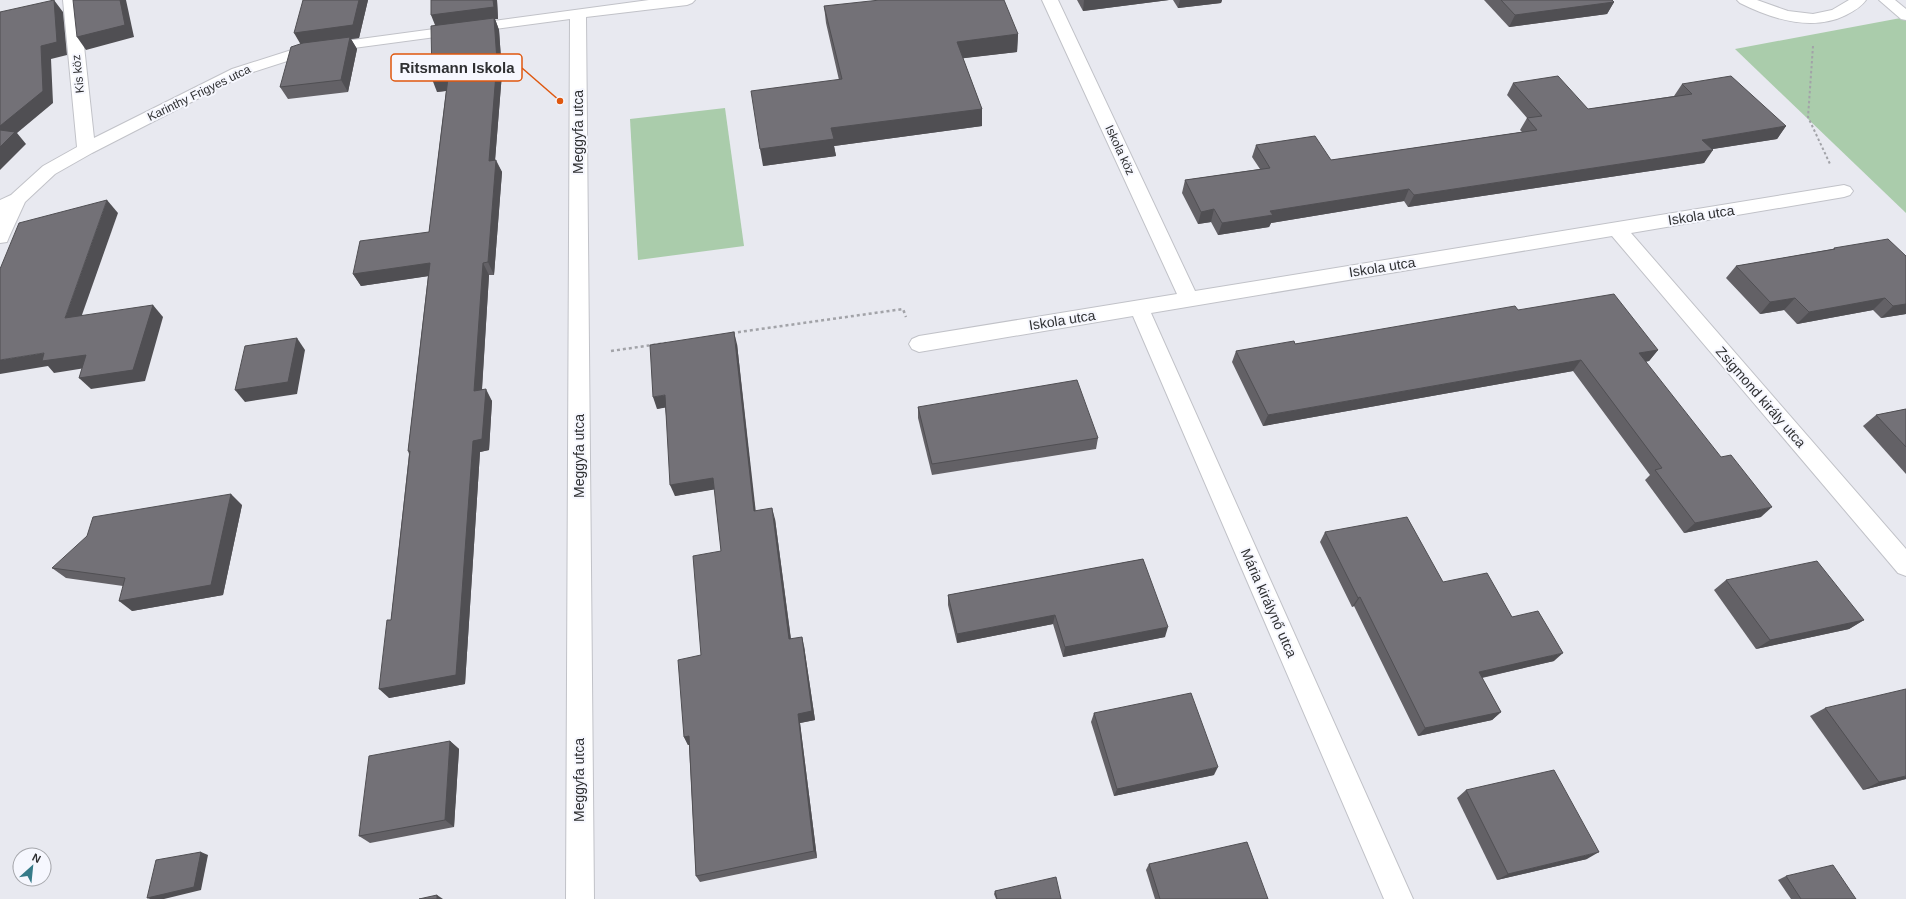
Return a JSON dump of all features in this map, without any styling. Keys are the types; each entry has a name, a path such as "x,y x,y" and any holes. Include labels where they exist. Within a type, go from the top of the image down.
{"street":[{"name":"Kis köz","path":"71,0 86,149"},
{"name":"Karinthy Frigyes utca","path":"16,199 49,170 86,149 238,72 307,50 578,12 686,0"},
{"name":"Iskola köz","path":"1050,0 1189,299"},
{"path":"1745,0 1754,5 1814,19 1851,7 1858,0"},
{"name":"Meggyfa utca","path":"578,12 580,899"},
{"name":"Iskola utca","path":"919,344 1844,191"},
{"path":"0,208 16,199"},
{"path":"0,237 16,199"},
{"name":"Zsigmond király utca","path":"1616,229 1906,566"},
{"name":"Mária királynő utca","path":"1139,308 1399,899"}],"lane":[{"path":"1886,0 1906,16"}],"path":[{"path":"1814,19 1808,117 1844,191"},
{"path":"729,334 903,309 919,344"},
{"path":"579,355 674,342"}],"green space":[{"path":"1906,17 1906,213 1735,49"},
{"path":"725,108 744,246 638,260 630,119"}],"building":[{"path":"54,0 57,42 41,46 43,91 0,126 0,12"},
{"path":"73,0 120,0 125,25 77,37"},
{"path":"303,0 359,0 353,25 294,33"},
{"path":"431,0 493,0 494,7 431,15"},
{"path":"880,0 1004,0 1018,34 957,42 982,109 831,128 834,139 760,149 751,91 842,79 824,6"},
{"path":"1501,0 1612,0 1614,2 1515,15"},
{"path":"494,18 497,61 489,161 496,160 488,262 483,263 474,391 486,389 482,439 473,441 456,675 379,689 387,620 391,620 410,451 408,451 430,263 353,274 360,241 429,232 448,78 432,79 431,26"},
{"path":"350,37 341,80 280,87 291,47 303,43"},
{"path":"1558,76 1588,109 1692,94 1682,84 1731,76 1786,126 1702,140 1713,150 1414,195 1409,189 1270,211 1273,215 1222,223 1214,209 1201,212 1185,180 1270,168 1256,145 1315,136 1331,160 1537,130 1527,118 1542,116 1513,83"},
{"path":"0,130 15,132 0,147"},
{"path":"107,200 65,318 153,305 133,370 79,378 86,355 42,361 44,353 0,360 0,269 19,223"},
{"path":"1888,239 1906,256 1906,304 1893,306 1885,298 1809,312 1795,298 1770,302 1736,266 1835,249 1834,248"},
{"path":"1614,294 1658,350 1639,353 1721,457 1731,455 1772,507 1695,523 1655,470 1662,468 1581,360 1268,415 1236,351 1294,341 1295,344 1515,306 1518,310"},
{"path":"734,332 754,511 772,508 789,639 802,637 812,711 798,714 814,851 696,876 689,736 684,737 678,660 701,655 693,556 721,551 713,478 670,485 665,395 653,397 650,345"},
{"path":"297,338 288,382 235,390 245,346"},
{"path":"1077,380 1098,438 932,464 918,407"},
{"path":"1906,409 1906,447 1876,415"},
{"path":"231,494 211,585 119,601 125,578 52,568 87,536 93,517"},
{"path":"1407,517 1443,582 1487,573 1512,617 1538,611 1563,653 1479,672 1501,712 1425,728 1360,597 1358,598 1325,532"},
{"path":"1143,559 1168,627 1065,647 1055,615 957,634 948,595"},
{"path":"1817,561 1864,620 1770,640 1726,580"},
{"path":"1906,689 1906,776 1879,782 1825,708"},
{"path":"1191,693 1218,767 1117,789 1094,713"},
{"path":"450,741 445,820 359,836 369,756"},
{"path":"1554,770 1599,852 1508,874 1466,790"},
{"path":"1247,842 1268,899 1160,899 1149,864"},
{"path":"201,852 194,887 147,898 156,860"},
{"path":"1833,865 1856,899 1801,899 1786,876"},
{"path":"1056,877 1061,899 997,899 995,891"},
{"path":"437,895 437,899 419,899"}],"place":[{"name":"Ritsmann Iskola","path":"560,101"}]}
